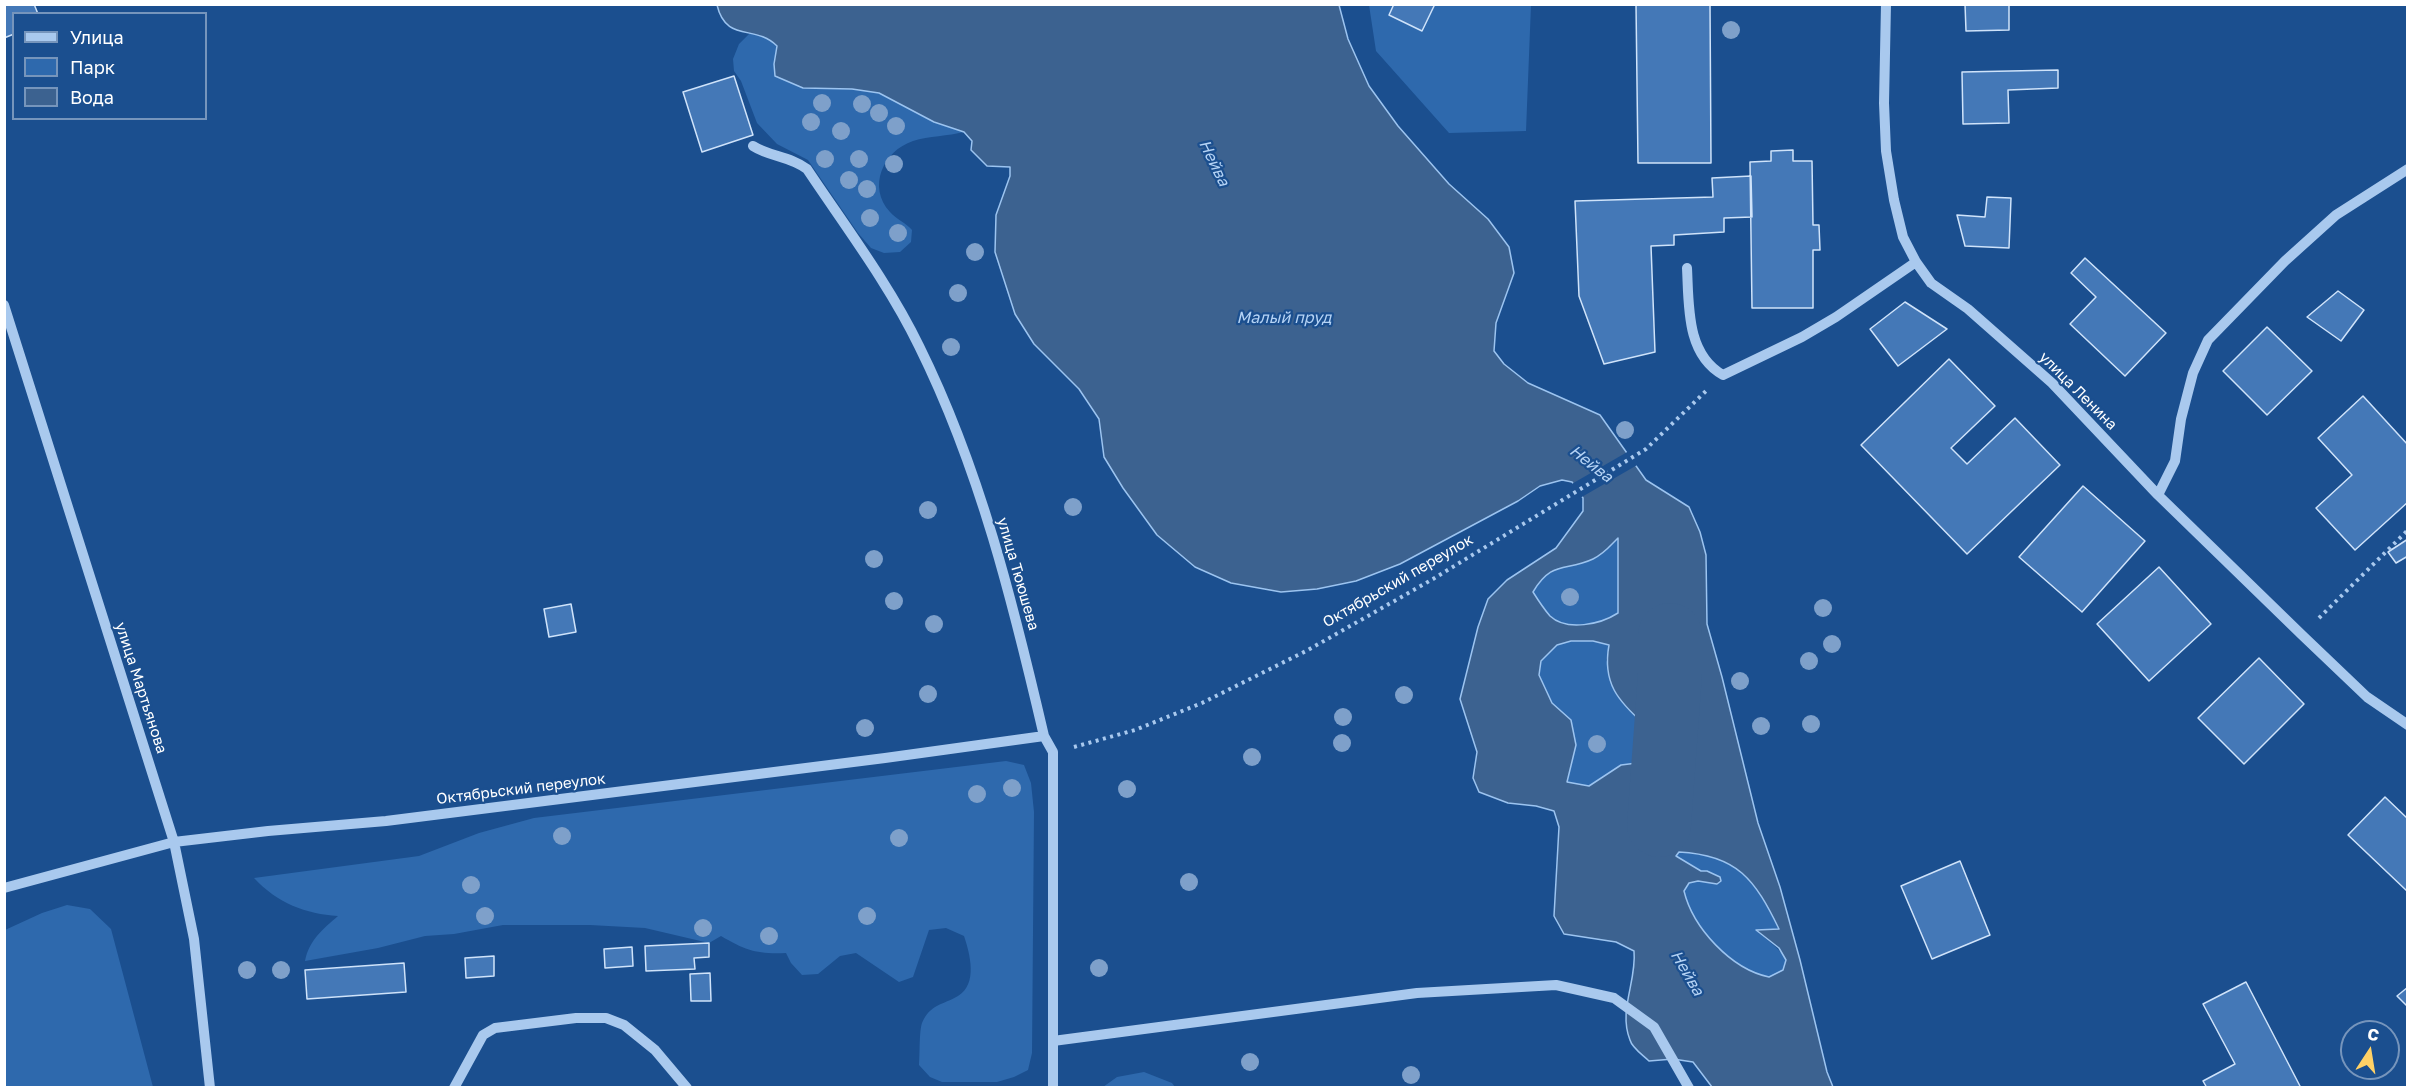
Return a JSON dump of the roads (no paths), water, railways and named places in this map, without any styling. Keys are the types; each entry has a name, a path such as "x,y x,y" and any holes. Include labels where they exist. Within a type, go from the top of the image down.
{"street":[{"name":"улица Ленина","path":"1886,4 1883,60 1886,151 1903,237 1916,262 1931,282 1968,309 2052,383 2158,495 2367,697 2408,725"},
{"name":"улица Тююшева","path":"753,146 761,151 796,161 807,168 900,311 919,345 953,422 981,498 1004,574 1044,736 1053,752 1053,1088"},
{"path":"2158,495 2175,460 2181,419 2193,373 2208,340 2285,261 2336,215 2408,169"},
{"path":"1687,268 1689,317 1701,356 1709,367 1723,375 1802,337 1836,317 1916,262"},
{"name":"улица Мартьянова","path":"4,305 174,842 194,939 210,1088"},
{"name":"Октябрьский переулок","path":"4,888 174,842 386,821 885,759 1044,736"},
{"path":"1053,1041 1417,993 1556,985 1614,998 1654,1027 1689,1088"},
{"path":"454,1088 483,1035 495,1028 576,1018 606,1018 624,1025 655,1050 687,1088"}],"water":[{"name":"Малый пруд","path":"717,5 1339,5 1348,39 1369,86 1398,126 1449,184 1488,219 1509,247 1514,273 1496,323 1494,351 1504,364 1528,383 1600,415 1646,480 1689,507 1700,532 1706,555 1707,624 1758,823 1780,887 1827,1072 1833,1087 1712,1087 1693,1062 1673,1059 1649,1061 1633,1046 1627,1029 1626,1018 1634,951 1616,942 1564,934 1554,916 1559,827 1554,811 1536,806 1508,803 1479,792 1473,778 1477,752 1460,699 1478,627 1488,599 1507,580 1556,548 1583,511 1583,498 1572,482 1562,480 1540,486 1518,501 1400,564 1356,581 1317,589 1281,592 1231,583 1195,567 1157,535 1123,488 1104,457 1099,419 1079,389 1034,344 1015,314 995,252 996,215 1010,176 1010,167 987,166 971,150 972,141 964,132 934,122 879,93 852,89 803,88 775,76 777,46 768,39 734,29 721,17","holes":["1618,538 1618,613 1584,625 1565,624 1550,616 1533,592 1546,575 1560,568 1597,557","1571,641 1593,641 1609,645 1607,658 1610,681 1627,708 1645,725 1675,725 1637,763 1621,765 1589,786 1567,782 1576,745 1571,720 1552,703 1539,675 1541,661 1557,645","1679,852 1716,858 1742,873 1762,897 1779,929 1756,930 1779,948 1786,960 1783,970 1769,977 1755,973 1728,956 1716,945 1696,919 1684,891 1689,883 1698,881 1717,884 1721,881 1720,877 1707,871 1701,871 1676,856"]}],"waterway":[{"name":"Нейва","path":"1659,825 1670,674 1670,635"}]}
